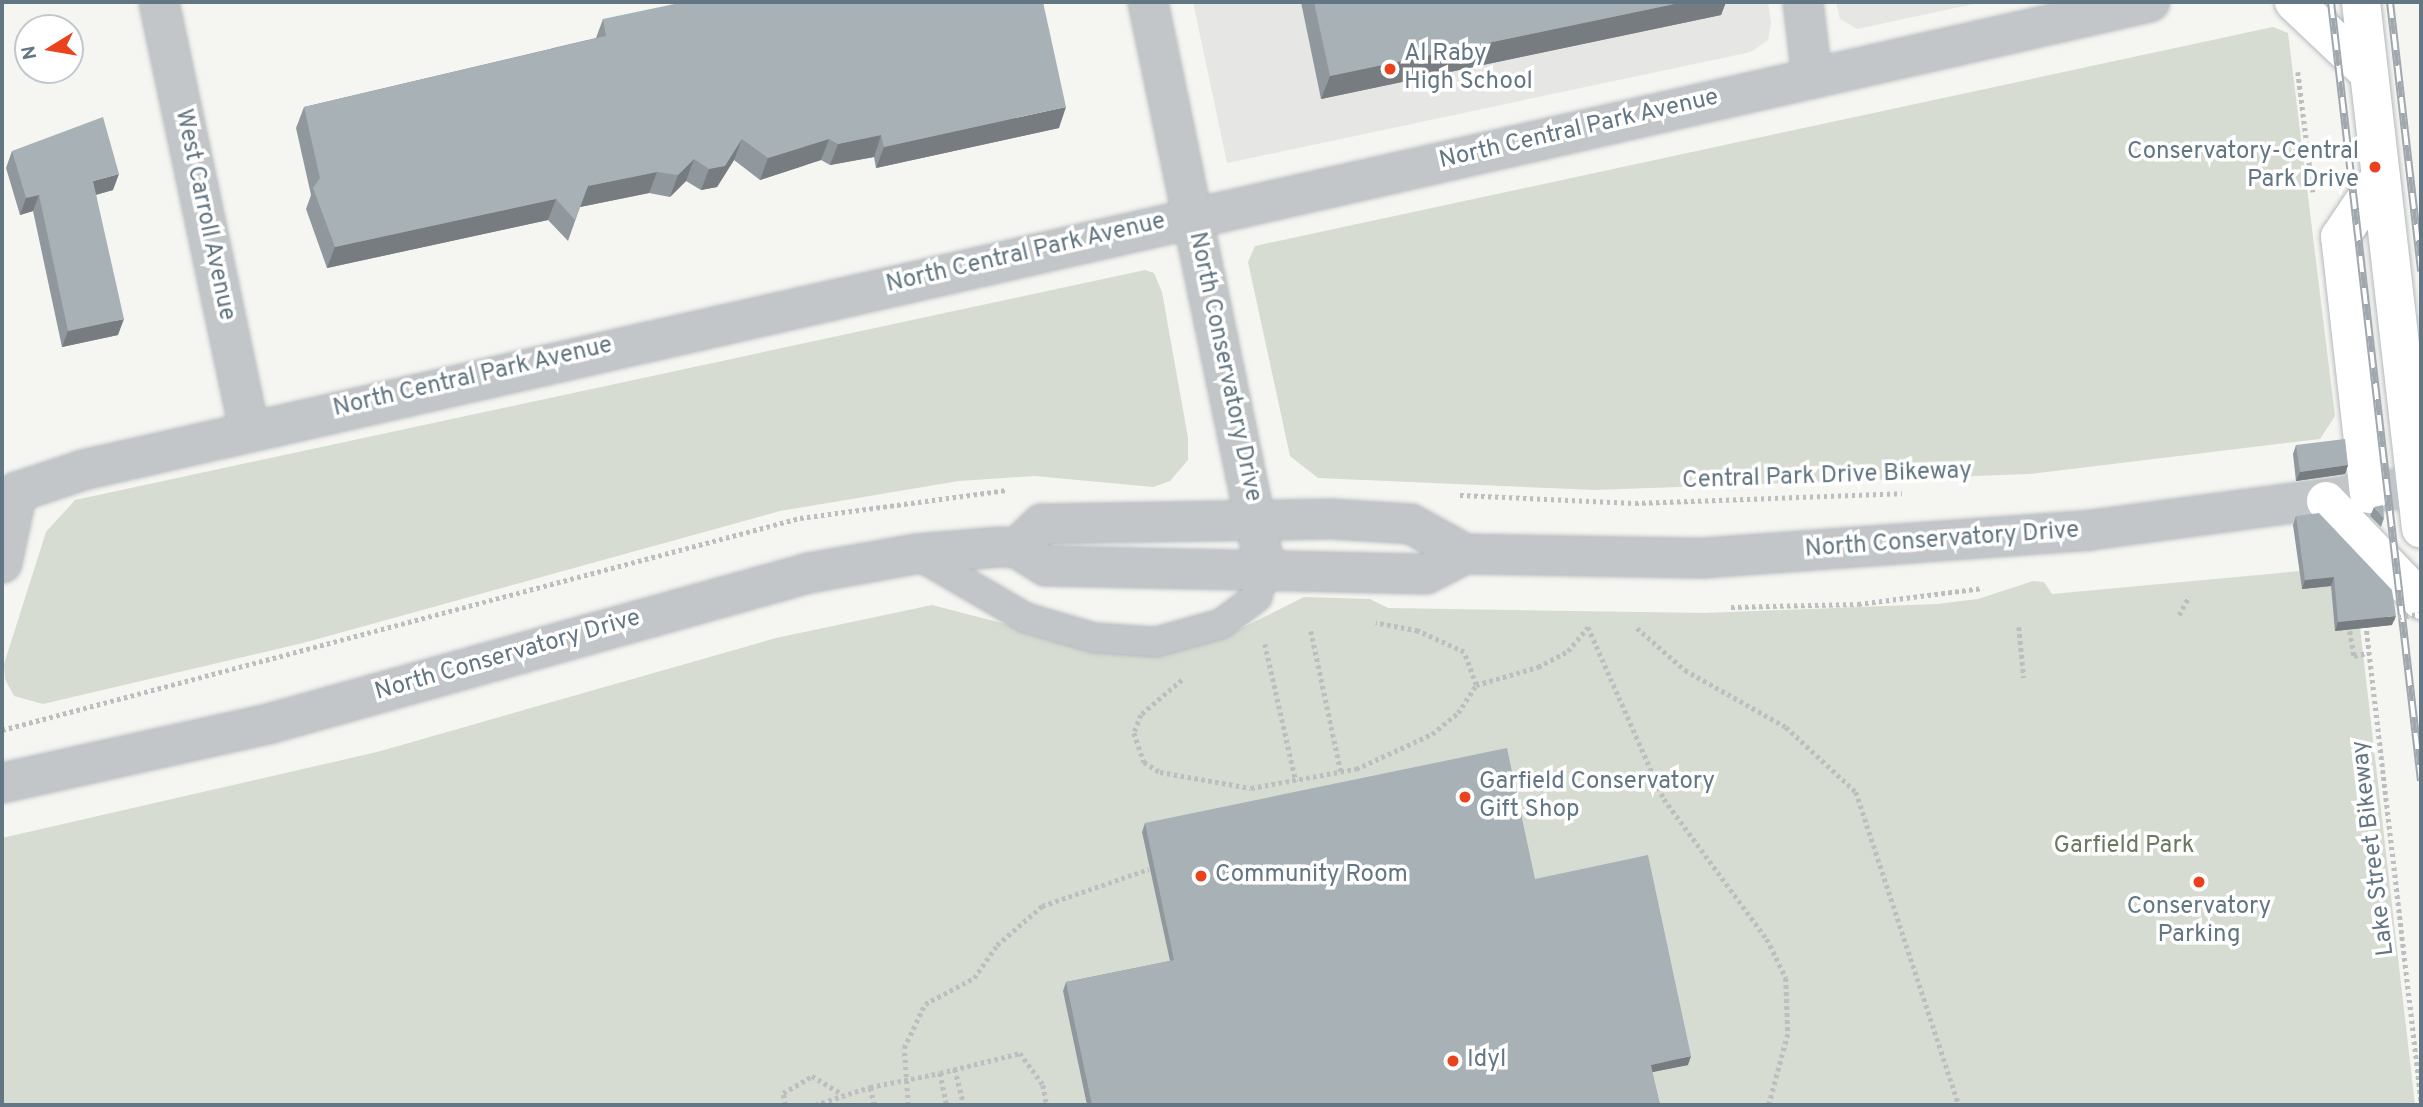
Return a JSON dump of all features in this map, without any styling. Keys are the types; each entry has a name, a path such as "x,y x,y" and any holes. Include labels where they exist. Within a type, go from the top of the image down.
{"main road":[{"path":"2294,2 2370,73"},
{"path":"2361,2 2381,176 2411,368 2421,529"},
{"path":"2369,494 2340,237 2381,176"},
{"path":"2326,501 2421,600"}],"street":[{"name":"West Carroll Avenue","path":"159,2 249,429"},
{"name":"North Conservatory Drive","path":"1147,2 1265,568"},
{"path":"1803,2 1812,78"},
{"name":"North Central Park Avenue","path":"2,563 9,491 249,429 2150,2"},
{"name":"North Conservatory Drive","path":"1017,548 1042,524 1254,517 1411,524 1465,554 1704,558 2009,538 2326,501 2419,486"},
{"name":"North Conservatory Drive","path":"2,783 268,724 809,573 916,554 1017,548 1046,566 1265,568 1426,574 1465,554"}],"lane":[{"path":"916,554 1026,618 1095,638 1156,642 1221,624 1256,597 1265,568"}],"path":[{"path":"2296,57 2313,195 2340,237"},
{"name":"Central Park Drive Bikeway","path":"1455,495 1634,503 1906,493"},
{"path":"2179,615 2189,596"},
{"path":"2385,619 2421,614"},
{"path":"2349,623 2354,656 2367,655 2363,618 2373,620"},
{"name":"Lake Street Bikeway","path":"2363,618 2421,1103"},
{"path":"1372,622 1418,631 1464,652 1476,685"},
{"path":"1188,676 1141,715 1134,733 1144,762 1198,783 1251,788 1341,772 1432,734 1458,713 1476,685 1538,667 1568,651 1588,626 1664,799 1767,939 1786,978 1788,1034 1769,1105"},
{"path":"2018,627 2024,678"},
{"path":"1637,628 1685,670 1786,727 1856,792 1959,1105"},
{"path":"1311,631 1341,772"},
{"path":"1264,640 1296,782"},
{"path":"2,730 49,715"},
{"path":"908,1105 903,1079 904,1048 925,1004 974,978 997,945 1042,906 1149,869"},
{"path":"815,1105 842,1094 1020,1053 1043,1085 1047,1105"},
{"path":"956,1069 964,1105"},
{"path":"940,1073 947,1105"},
{"path":"785,1105 783,1093 812,1076 842,1094"},
{"path":"870,1087 874,1105"}],"shaded area":[{"path":"1193,2 1768,2 1771,23 1768,40 1751,52 1227,163"},
{"path":"1836,2 1983,2 1857,29 1840,19"}],"green space":[{"path":"2273,27 2288,33 2335,416 2320,439 2030,474 1595,490 1318,478 1290,456 1248,262 1255,246"},
{"path":"1145,270 1154,273 1162,292 1188,438 1188,460 1170,481 1153,487 1035,476 959,481 780,511 303,643 43,704 14,696 5,679 4,664 46,532 75,500"},
{"name":"Garfield Park","path":"2333,568 2354,575 2415,1105 2,1105 2,838 377,752 776,638 932,605 1063,639 1226,636 1304,597 1370,599 1388,608 1705,613 1937,604 1978,599 2033,581 2044,582 2052,594"}],"building":[{"path":"684,2 1043,2 1066,107 884,147 881,135 838,144 829,139 768,158 742,139 725,166 709,169 694,159 678,175 657,172 588,186 575,220 556,199 335,247 313,188 320,178 304,107 606,36 603,19"},
{"path":"1314,2 1684,2 1330,76"},
{"path":"103,117 119,174 93,181 124,319 68,331 39,195 26,198 12,151"},
{"path":"2345,439 2348,465 2300,472 2296,445"},
{"path":"2383,505 2384,518 2374,507"},
{"path":"2319,513 2392,590 2396,616 2338,622 2334,577 2305,580 2296,516"},
{"path":"1507,748 1535,879 1648,855 1691,1056 1651,1065 1660,1105 1092,1105 1066,982 1174,960 1145,823"}],"railway":[{"path":"2331,2 2421,781"},
{"path":"2390,2 2421,271"}],"place":[{"name":"Al Raby High School","path":"1390,69"},
{"name":"Conservatory-Central Park Drive","path":"2375,167"},
{"name":"Garfield Conservatory Gift Shop","path":"1465,797"},
{"name":"Community Room","path":"1201,876"},
{"name":"Conservatory Parking","path":"2199,882"},
{"name":"Idyl","path":"1453,1061"}]}
